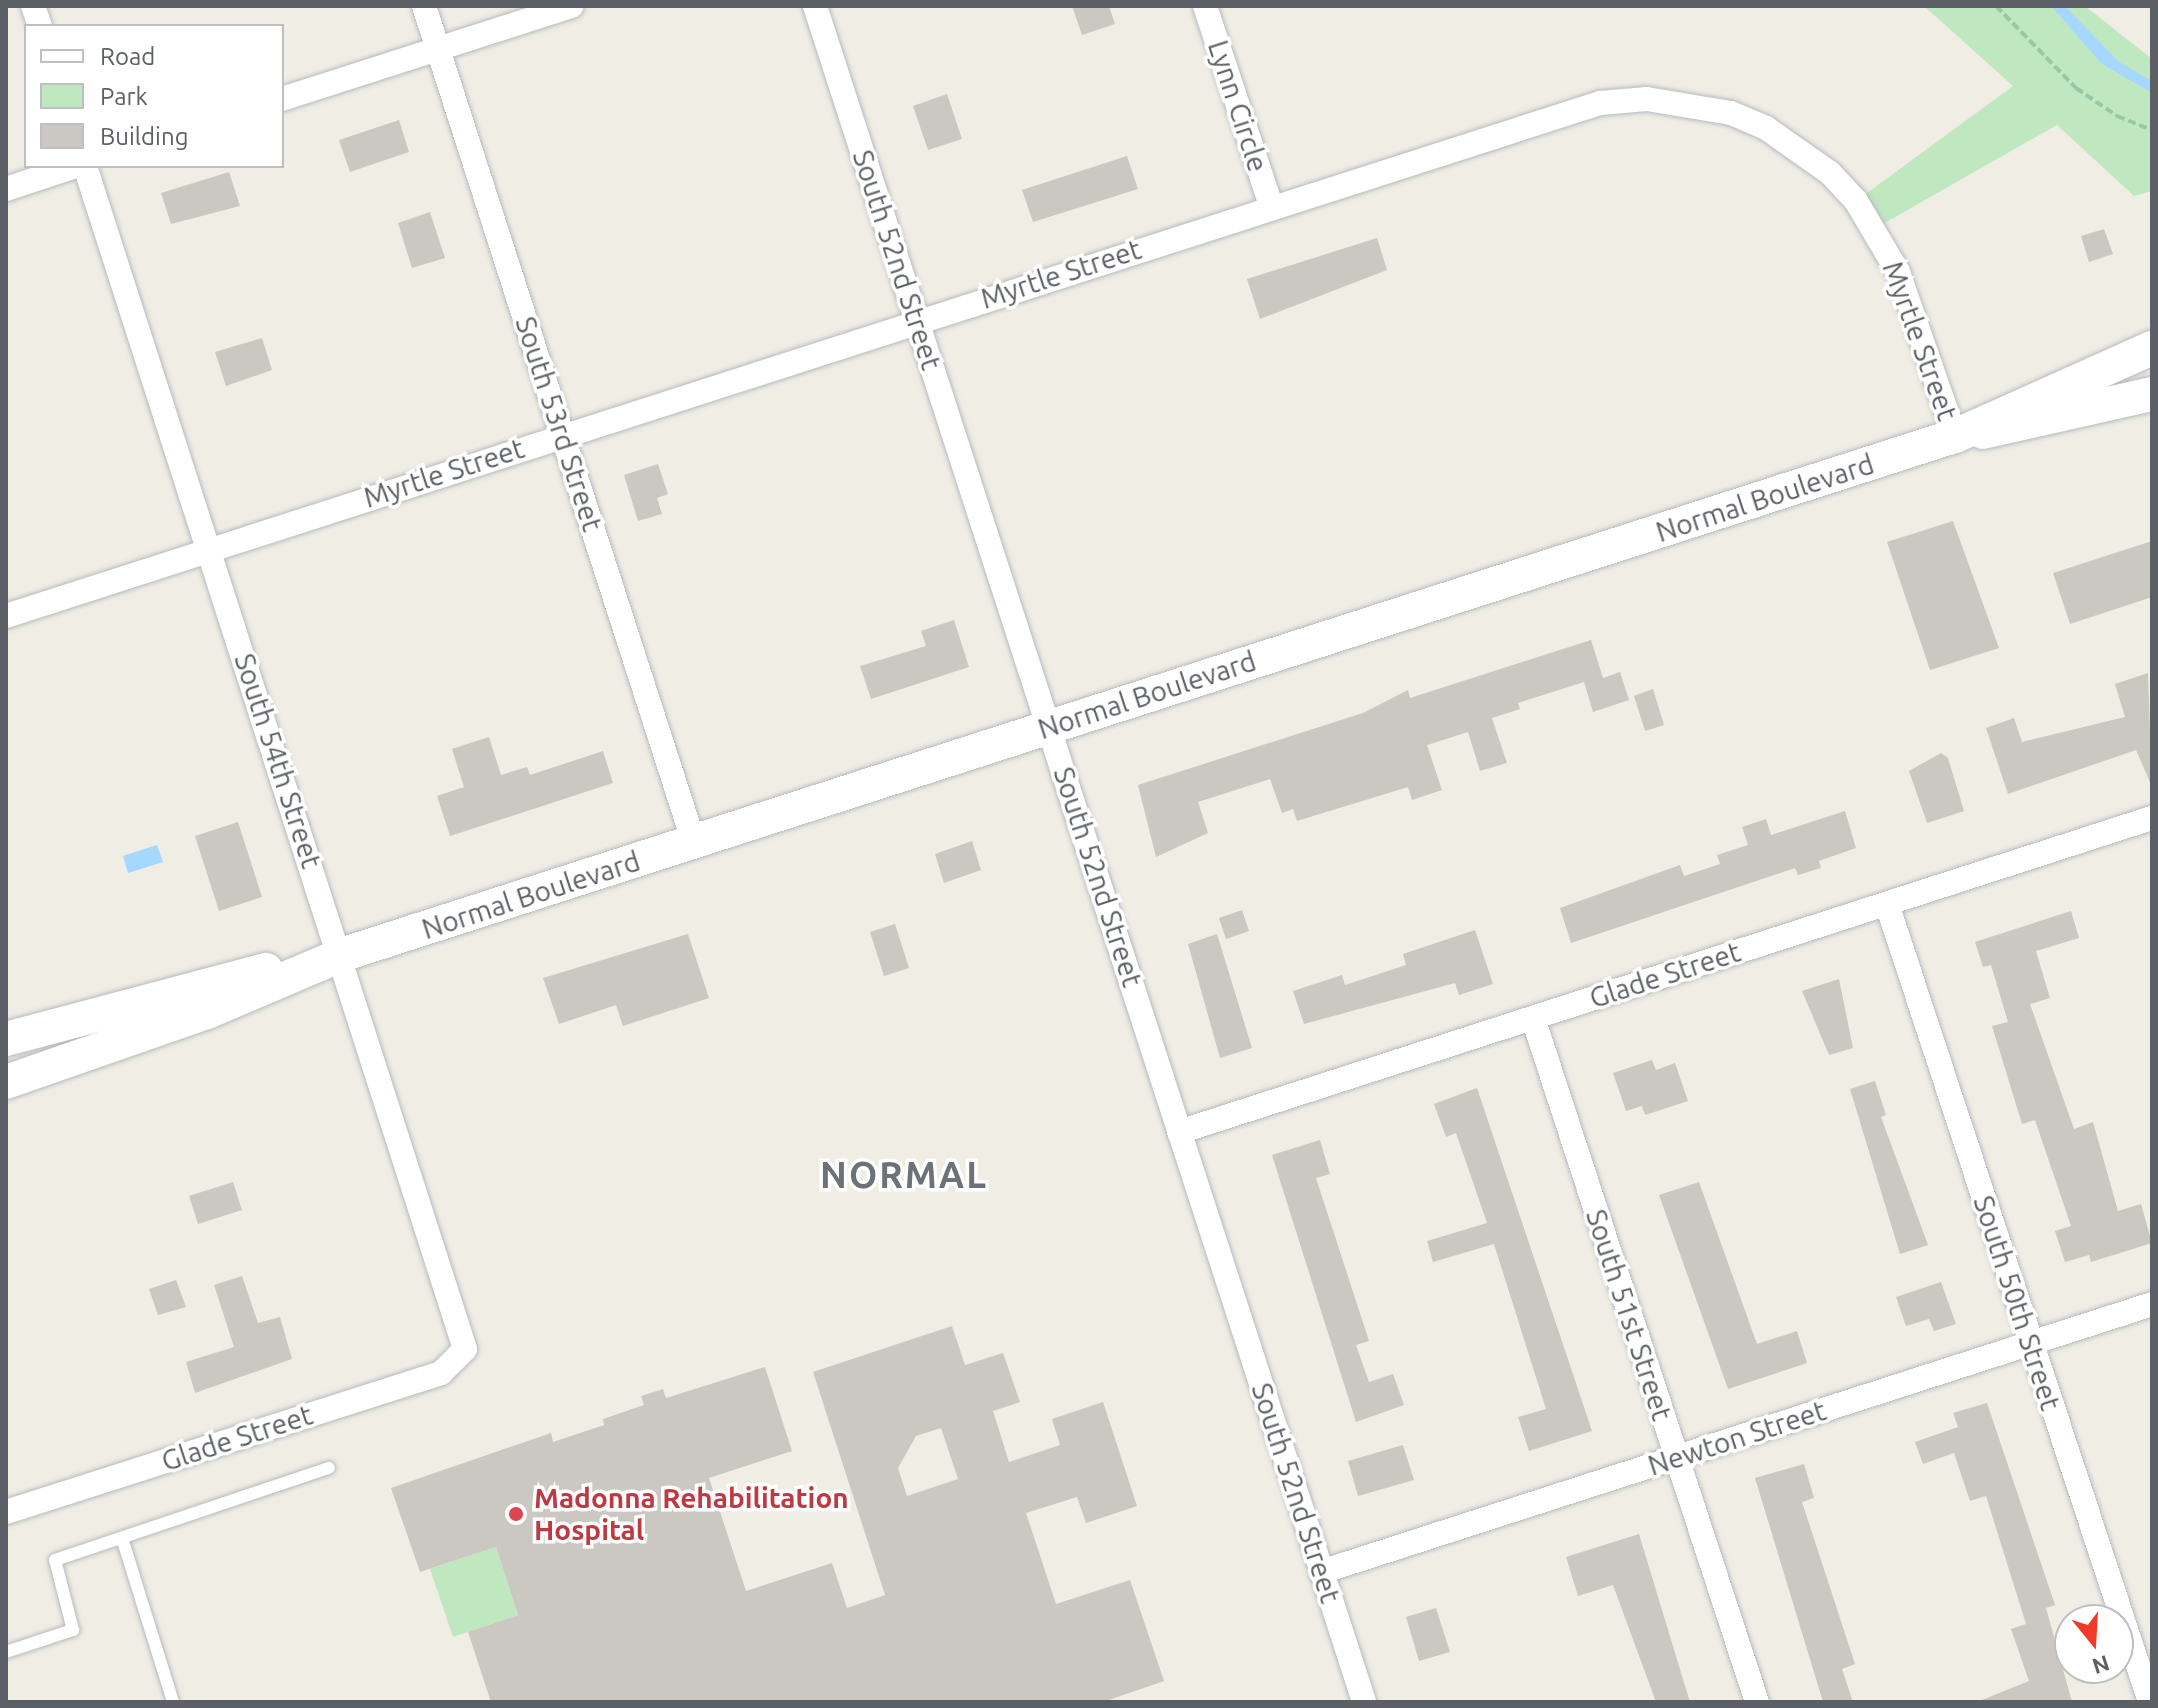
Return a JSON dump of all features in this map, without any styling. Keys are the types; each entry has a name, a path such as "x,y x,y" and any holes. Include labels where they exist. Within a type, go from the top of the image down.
{"main road":[{"name":"Normal Boulevard","path":"6,1082 207,1012 341,955 1955,436 2152,348"},
{"name":"Normal Boulevard","path":"1955,436 2049,422 2152,394"},
{"name":"Normal Boulevard","path":"6,1039 240,976 341,955"}],"street":[{"name":"South 53rd Street","path":"424,6 694,843"},
{"path":"284,98 571,6"},
{"name":"South 52nd Street","path":"815,6 1364,1702"},
{"name":"Lynn Circle","path":"1205,6 1271,206"},
{"name":"Myrtle Street","path":"6,616 1271,206 1600,103 1647,99 1731,113 1800,148 1856,201 1898,272 1955,436"},
{"path":"6,189 70,168"},
{"name":"South 54th Street","path":"86,168 463,1332 463,1357"},
{"name":"Glade Street","path":"1179,1132 2152,818"},
{"name":"South 50th Street","path":"1887,904 2029,1344 2150,1702"},
{"name":"South 51st Street","path":"1533,1018 1757,1702"},
{"name":"Newton Street","path":"1321,1572 2152,1304"},
{"name":"Glade Street","path":"6,1512 441,1373 463,1357"}],"lane":[{"path":"6,1652 73,1630 55,1560 329,1468"},
{"path":"122,1538 173,1702"}],"path":[{"path":"1996,6 2076,88 2117,116 2152,130"}],"green space":[{"path":"1924,6 2085,6 2152,59 2152,191 2134,196 2057,125 1874,229 1856,201 2013,86"},
{"path":"496,1547 518,1615 453,1637 430,1569"}],"water":[{"path":"2051,6 2065,6 2119,62 2152,81 2152,93 2102,64"},
{"path":"157,845 163,862 128,873 123,856"}],"building":[{"path":"1072,6 1109,6 1115,24 1082,35"},
{"path":"947,94 962,139 928,150 913,106"},
{"path":"399,120 409,152 350,172 339,140"},
{"path":"1127,156 1138,189 1033,222 1022,190"},
{"path":"229,172 240,206 171,224 161,193"},
{"path":"430,212 445,258 412,268 398,223"},
{"path":"2104,229 2113,254 2089,262 2081,236"},
{"path":"1377,238 1387,270 1260,319 1247,279"},
{"path":"262,338 272,370 226,386 215,352"},
{"path":"658,464 668,494 657,498 662,514 638,521 624,475"},
{"path":"1953,521 1999,648 1930,670 1887,542"},
{"path":"2152,541 2152,597 2070,624 2053,573"},
{"path":"954,620 969,667 871,699 860,666 926,646 921,631"},
{"path":"1591,640 1603,678 1620,672 1629,700 1593,712 1584,682 1518,703 1520,709 1492,718 1507,763 1480,771 1468,732 1427,745 1442,790 1412,800 1408,787 1297,821 1293,809 1282,813 1270,779 1198,802 1208,833 1156,857 1138,785 1363,713 1408,690 1410,698"},
{"path":"2148,673 2152,787 2136,750 2008,794 1986,728 2014,718 2022,742 2125,717 2115,684"},
{"path":"1653,689 1664,725 1645,731 1634,696"},
{"path":"489,737 501,775 527,767 530,775 603,751 613,783 450,836 437,796 464,787 452,749"},
{"path":"1941,753 1948,758 1964,811 1927,823 1909,771"},
{"path":"1845,811 1856,848 1819,861 1821,868 1798,875 1795,868 1571,943 1560,908 1680,865 1684,876 1720,864 1717,855 1748,845 1742,827 1766,819 1771,835"},
{"path":"238,822 262,897 219,911 195,836"},
{"path":"972,841 981,870 944,883 935,854"},
{"path":"1242,910 1249,931 1226,939 1219,918"},
{"path":"2071,911 2079,938 2036,951 2050,998 2030,1004 2074,1129 2093,1122 2118,1211 2141,1204 2152,1243 2091,1262 2089,1255 2065,1262 2055,1231 2071,1226 2035,1120 2022,1124 1992,1026 2008,1022 1991,965 1983,967 1975,942"},
{"path":"895,924 909,968 884,976 870,932"},
{"path":"1475,930 1493,984 1459,995 1455,983 1304,1024 1293,991 1342,975 1345,985 1406,965 1403,954"},
{"path":"688,934 709,998 623,1026 616,1005 559,1024 543,978"},
{"path":"1217,934 1252,1048 1220,1058 1188,944"},
{"path":"1839,979 1853,1048 1829,1055 1802,991"},
{"path":"1652,1060 1656,1070 1675,1063 1688,1101 1645,1115 1642,1106 1626,1111 1613,1073"},
{"path":"1875,1081 1886,1115 1881,1117 1928,1245 1900,1254 1850,1089"},
{"path":"1477,1088 1592,1431 1529,1451 1518,1417 1546,1409 1494,1244 1433,1262 1427,1241 1487,1223 1456,1133 1446,1137 1434,1104"},
{"path":"1320,1140 1330,1174 1316,1178 1369,1341 1356,1345 1369,1382 1393,1374 1404,1405 1356,1422 1272,1155"},
{"path":"233,1182 242,1210 198,1224 189,1196"},
{"path":"1699,1182 1757,1344 1797,1331 1807,1363 1728,1389 1659,1195"},
{"path":"242,1276 258,1323 280,1317 292,1359 195,1393 186,1362 234,1347 214,1285"},
{"path":"176,1280 186,1307 158,1315 149,1289"},
{"path":"1941,1282 1956,1324 1934,1331 1929,1319 1906,1326 1896,1297"},
{"name":"Madonna Rehabilitation Hospital","path":"952,1326 965,1365 1003,1353 1020,1402 993,1411 1009,1462 1060,1445 1052,1419 1103,1402 1137,1506 1086,1523 1077,1497 1026,1513 1056,1604 1130,1580 1164,1681 1103,1702 491,1702 468,1632 518,1615 496,1547 420,1572 391,1488 551,1433 553,1442 604,1425 603,1419 644,1405 641,1396 663,1389 666,1398 765,1367 792,1451 709,1478 746,1591 832,1563 847,1608 885,1595 813,1372","holes":["941,1428 958,1479 907,1496 898,1468 916,1436"]},
{"path":"1987,1403 2055,1604 2046,1608 2054,1637 2054,1684 2067,1684 2072,1702 1977,1702 2029,1681 2011,1629 2026,1624 1986,1496 1970,1501 1954,1453 1923,1464 1915,1442 1958,1427 1953,1413"},
{"path":"1403,1445 1414,1480 1358,1496 1348,1461"},
{"path":"1804,1464 1814,1498 1802,1502 1855,1664 1842,1669 1853,1702 1823,1702 1755,1478"},
{"path":"1639,1534 1690,1702 1656,1702 1613,1585 1578,1596 1566,1557"},
{"path":"1436,1608 1450,1652 1419,1661 1406,1617"}],"place":[{"name":"Madonna Rehabilitation Hospital","path":"516,1514"}],"district":[{"name":"NORMAL","path":"904,1175"}]}
